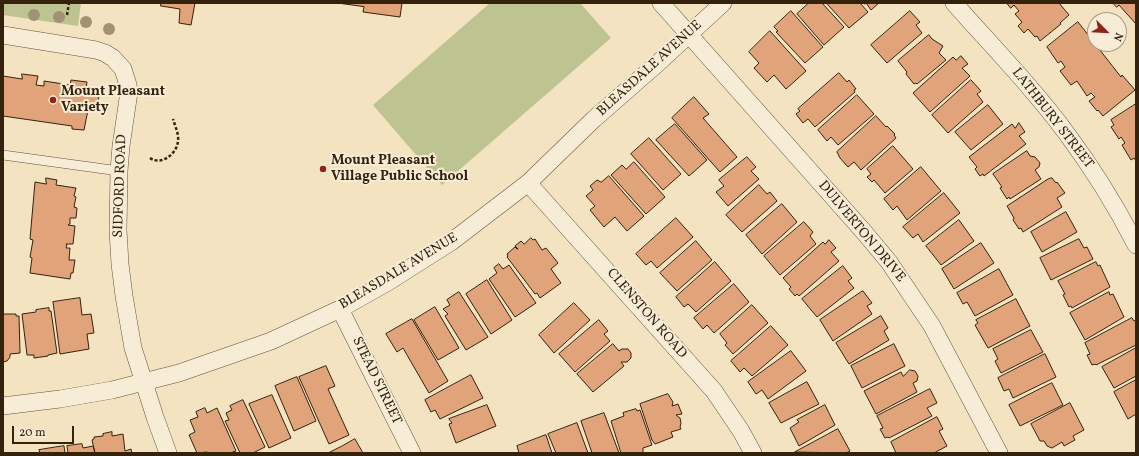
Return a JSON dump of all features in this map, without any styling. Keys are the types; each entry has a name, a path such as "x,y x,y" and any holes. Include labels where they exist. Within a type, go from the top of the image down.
{"street":[{"name":"DULVERTON DRIVE","path":"661,3 889,262 932,326 999,453"},
{"name":"BLEASDALE AVENUE","path":"3,406 80,396 112,390 179,373 271,341 340,308 388,282 432,255 472,227 528,183 594,119 723,3"},
{"name":"LATHBURY STREET","path":"954,3 1041,101 1067,134 1094,172 1122,218 1136,245"},
{"name":"SIDFORD ROAD","path":"3,35 96,50 113,58 118,63 126,77 129,92 119,171 118,230 124,296 133,348 168,453"},
{"name":"CLENSTON ROAD","path":"528,183 714,391 741,431 753,453"},
{"name":"STEAD STREET","path":"340,308 412,453"}],"lane":[{"path":"3,155 119,171"}],"path":[{"path":"67,15 68,3"},
{"path":"150,158 160,161 169,157 176,150 178,137 173,119"}],"green space":[{"path":"3,3 81,3 78,26 3,15"},
{"path":"490,3 580,3 611,38 442,185 373,105"}],"building":[{"path":"161,3 195,3 191,25 179,23 180,9 161,6"},
{"path":"338,3 402,3 400,17 363,12 364,7"},
{"path":"809,3 822,3 844,27 824,45 797,14"},
{"path":"828,3 860,3 868,12 849,28 828,5"},
{"path":"866,3 879,3 871,10"},
{"path":"1007,3 1059,3 1069,15 1060,23 1061,24 1040,41 1037,36 1035,37 1028,29 1024,33 1018,26 1022,22 1015,14 1019,11 1014,5 1011,8"},
{"path":"1113,3 1136,3 1136,24 1127,12 1119,5 1117,7"},
{"path":"791,11 823,47 805,63 776,32 778,31 774,27"},
{"path":"910,11 920,22 916,25 922,33 887,63 871,45"},
{"path":"1078,22 1087,34 1087,52 1101,52 1121,77 1122,75 1135,90 1103,116 1089,101 1095,97 1091,93 1087,96 1077,81 1071,85 1060,71 1065,67 1061,61 1058,63 1047,47"},
{"path":"770,31 806,71 786,89 774,75 767,82 754,68 759,63 749,52"},
{"path":"929,35 932,39 943,46 939,53 946,60 917,84 914,84 898,61"},
{"path":"961,56 968,64 962,68 970,76 930,112 913,93 953,57 956,60"},
{"path":"839,73 847,82 849,80 856,89 854,90 855,92 815,127 808,119 803,123 796,114 800,111 798,109"},
{"path":"22,74 38,76 36,85 44,86 44,81 70,85 71,80 87,82 85,94 99,96 97,111 88,110 84,130 72,129 72,126 3,116 3,76 22,79"},
{"path":"971,80 981,91 977,94 983,102 948,133 932,115"},
{"path":"857,95 874,114 838,145 831,137 827,141 818,130"},
{"path":"694,97 709,114 703,118 737,157 720,172 672,118"},
{"path":"1136,104 1136,161 1134,158 1131,160 1122,145 1125,143 1121,137 1119,139 1111,127 1114,125 1111,120"},
{"path":"988,105 1003,124 971,150 955,132"},
{"path":"876,116 895,134 894,135 896,138 861,170 854,162 848,167 837,152"},
{"path":"1019,123 1025,132 1019,136 1026,144 984,176 983,174 980,176 975,169 977,167 969,157 1012,124 1015,128"},
{"path":"675,124 707,160 689,176 656,140"},
{"path":"649,138 681,174 663,190 631,154"},
{"path":"893,146 913,169 885,193 874,180 872,182 867,177 871,174 867,169"},
{"path":"1027,151 1030,156 1035,157 1040,163 1039,167 1035,170 1041,179 1010,199 1009,197 1007,199 1000,188 1002,187 993,174"},
{"path":"747,157 756,167 751,171 759,179 728,206 716,192 724,186 719,180"},
{"path":"634,162 665,197 646,214 611,175 622,165 626,169"},
{"path":"921,167 941,191 907,220 897,206 893,210 884,199"},
{"path":"609,176 644,216 627,231 615,217 604,227 590,210 595,206 586,196 593,190 590,186 597,180 601,182"},
{"path":"46,178 57,180 56,185 76,188 74,207 77,208 76,218 70,218 70,224 68,225 75,226 73,244 66,244 66,248 70,248 69,260 75,260 73,273 71,273 70,279 30,273 32,258 30,257 33,240 30,239 35,182 46,184"},
{"path":"1052,178 1065,193 1057,198 1062,207 1023,232 1013,220 1014,218 1007,206 1048,179"},
{"path":"759,185 767,194 770,192 777,201 742,232 726,215"},
{"path":"944,193 960,213 923,242 918,234 913,238 903,227"},
{"path":"782,204 797,222 762,254 746,235"},
{"path":"1066,212 1077,232 1042,252 1031,232"},
{"path":"676,218 693,237 657,268 651,261 646,265 636,254"},
{"path":"959,220 974,241 941,265 926,246"},
{"path":"804,222 813,232 810,236 816,244 780,275 764,256"},
{"path":"531,238 533,240 535,239 542,250 546,248 558,263 551,269 561,283 540,298 537,293 535,294 507,257 507,254 515,247 518,249 515,246 521,241 524,244"},
{"path":"1079,239 1084,248 1087,247 1093,259 1051,280 1040,258"},
{"path":"829,240 836,248 831,252 839,261 799,296 797,294 795,296 789,289 791,287 783,278 823,242 825,244"},
{"path":"696,241 712,260 677,291 660,273"},
{"path":"981,243 994,263 954,289 942,269"},
{"path":"715,262 731,281 696,312 688,304 684,307 676,297"},
{"path":"1096,262 1098,266 1100,265 1110,287 1072,308 1071,306 1069,307 1063,295 1065,294 1058,281"},
{"path":"499,264 503,269 509,265 536,303 515,317 489,279 497,273 494,268"},
{"path":"843,266 852,278 848,281 854,288 817,317 802,299"},
{"path":"999,269 1013,295 975,316 967,302 963,304 957,293"},
{"path":"487,280 512,320 491,334 466,294"},
{"path":"734,284 749,302 714,333 707,325 703,329 694,318"},
{"path":"863,291 872,303 867,306 872,314 833,341 820,320"},
{"path":"459,292 488,337 466,350 445,316 448,314 443,309 450,305 447,300"},
{"path":"1109,292 1110,295 1113,294 1124,317 1085,340 1070,313"},
{"path":"80,298 82,315 91,314 94,333 87,334 89,349 60,354 53,302"},
{"path":"1016,299 1030,326 988,348 975,325 978,323 976,320"},
{"path":"574,303 590,320 554,353 539,335"},
{"path":"752,305 768,323 733,354 725,345 727,343 720,334"},
{"path":"435,307 459,348 438,360 414,320"},
{"path":"49,308 49,311 51,311 57,353 34,358 34,355 27,355 22,314"},
{"path":"3,314 16,314 16,316 19,316 20,353 10,354 7,361 3,362"},
{"path":"881,316 888,328 884,331 889,340 849,364 836,343"},
{"path":"1132,318 1134,321 1136,320 1136,345 1096,365 1092,365 1087,355 1090,354 1085,343"},
{"path":"412,319 448,381 429,393 403,348 397,352 386,334"},
{"path":"599,320 608,331 604,334 610,341 575,372 559,354"},
{"path":"771,326 788,345 752,376 744,368 740,372 731,361"},
{"path":"1031,330 1043,352 1001,373 995,361 998,359 993,349"},
{"path":"613,344 619,351 622,349 628,349 631,353 631,358 627,362 621,362 624,366 593,392 577,374"},
{"path":"894,344 905,366 862,388 851,366"},
{"path":"1136,348 1136,376 1114,388 1102,367"},
{"path":"791,351 806,371 768,399 762,390 756,394 748,382"},
{"path":"1045,354 1056,377 1013,398 1009,389 1004,391 998,378"},
{"path":"326,366 335,386 328,389 349,435 329,444 299,377"},
{"path":"910,370 915,371 918,376 917,381 913,383 917,392 876,414 864,391 901,372 903,376"},
{"path":"471,375 483,398 440,419 435,410 431,412 425,400"},
{"path":"297,377 316,421 294,431 275,386"},
{"path":"1136,380 1136,414 1128,419 1114,392"},
{"path":"807,382 819,404 781,423 769,403"},
{"path":"1052,383 1063,405 1020,426 1009,405"},
{"path":"930,389 937,403 927,408 932,416 889,438 885,438 880,429 883,428 877,416"},
{"path":"668,394 673,402 672,406 678,404 682,414 676,415 680,418 681,429 671,432 673,437 655,444 652,440 640,404"},
{"path":"272,395 291,438 269,448 249,404"},
{"path":"243,400 265,447 253,453 240,453 225,421 229,420 226,413 232,410 230,406"},
{"path":"1070,403 1084,430 1073,436 1075,440 1064,446 1062,442 1052,448 1047,446 1044,441 1040,441 1031,424"},
{"path":"487,405 496,426 456,443 449,424 452,423 449,419"},
{"path":"825,405 835,425 799,446 790,428 799,422 797,420"},
{"path":"205,408 207,413 217,408 236,451 230,453 197,453 189,435 195,432 190,420 198,417 196,412"},
{"path":"636,409 637,411 640,410 652,445 643,448 643,453 621,453 611,421 624,416 623,413"},
{"path":"604,413 619,453 592,453 581,421"},
{"path":"937,417 943,429 939,431 947,446 934,453 896,453 891,442"},
{"path":"577,423 588,453 556,453 548,434"},
{"path":"838,429 850,451 846,453 795,452"},
{"path":"112,432 112,436 123,434 125,451 131,449 132,453 95,453 92,440 94,437 103,436 103,434"},
{"path":"546,435 552,453 519,453 517,446"},
{"path":"355,439 363,453 328,453 342,446"},
{"path":"82,444 83,448 93,446 95,453 68,453 67,446"},
{"path":"64,446 65,453 40,453 39,450"}],"place":[{"name":"Mount Pleasant Variety","path":"53,100"},
{"name":"Mount Pleasant Village Public School","path":"323,169"}]}
